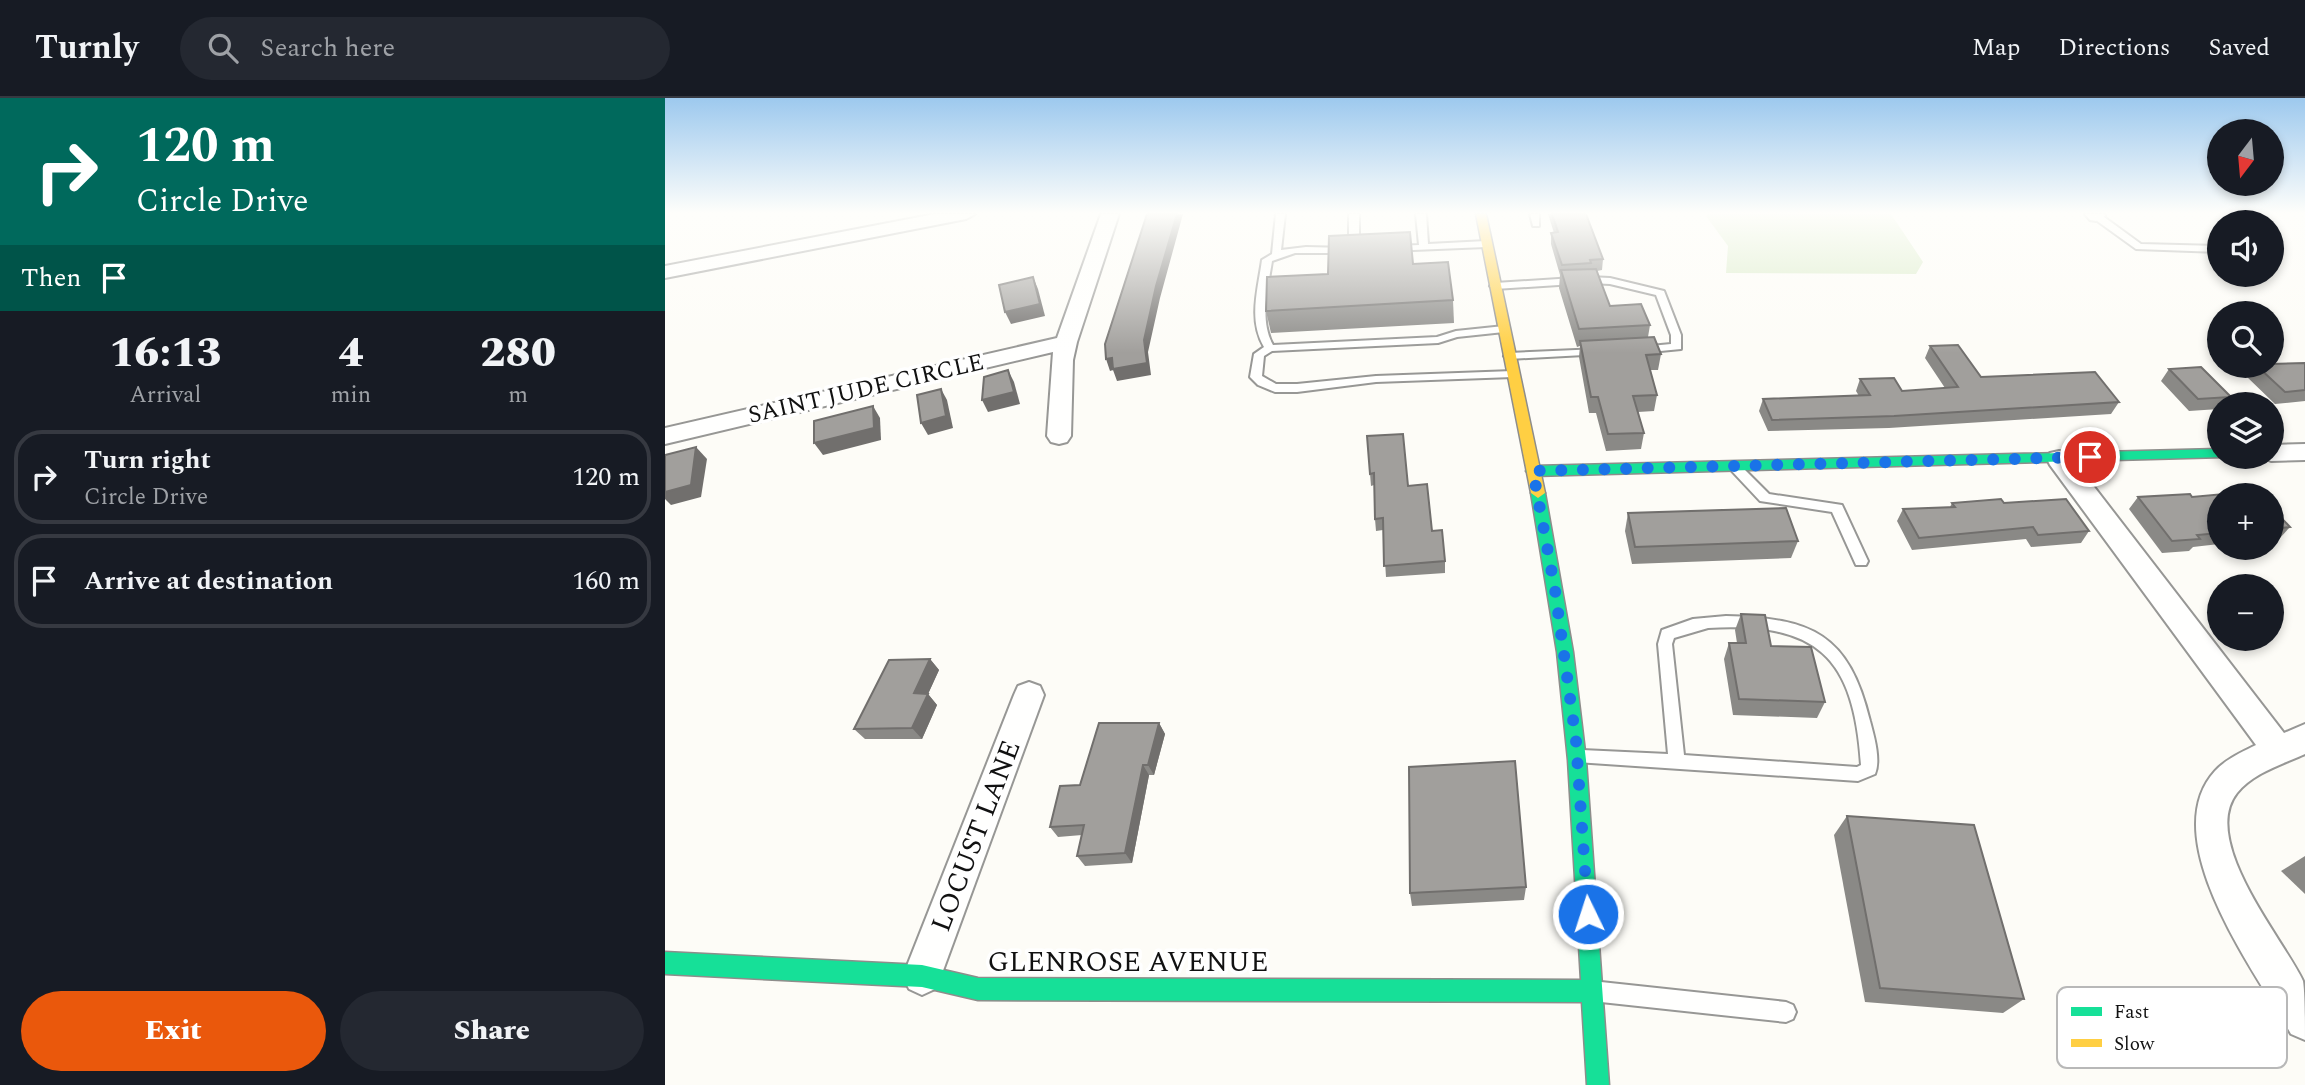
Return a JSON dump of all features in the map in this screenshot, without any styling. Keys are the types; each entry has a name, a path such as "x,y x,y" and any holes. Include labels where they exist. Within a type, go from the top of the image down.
{"street":[{"path":"665,272 728,260"},
{"path":"1059,436 1062,360 1094,260"},
{"path":"1489,260 1533,471 1565,651 1577,757 1598,1085"},
{"name":"SAINT JUDE CIRCLE","path":"665,436 1066,342"},
{"path":"2284,453 2305,452"},
{"path":"1533,471 2207,454"},
{"path":"2059,459 2293,745 2241,769 2225,783 2213,818 2214,844 2225,879 2286,987"},
{"name":"LOCUST LANE","path":"922,976 1029,695"},
{"name":"GLENROSE AVENUE","path":"665,963 922,976 978,989 1593,991"},
{"path":"2287,988 2305,1020"}],"lane":[{"path":"1267,260 1261,337 1270,348"},
{"path":"1495,286 1589,280 1610,281 1660,293 1676,335 1677,347 1623,351"},
{"path":"1504,329 1456,334 1438,340 1270,348 1259,354 1256,377 1262,383 1275,388 1317,387 1376,379 1513,374"},
{"path":"1509,356 1610,352"},
{"path":"1734,466 1765,498 1837,508 1861,561"},
{"path":"1577,757 1858,774 1869,769 1868,750 1851,682 1832,651 1806,634 1743,621 1693,625 1667,634 1665,644 1677,762"},
{"path":"1593,991 1786,1012"}],"green space":[{"path":"1727,260 1923,262 1916,274 1726,273"}],"building":[{"path":"1132,260 1164,260 1144,340 1147,363 1113,369 1112,358 1106,359 1105,344"},
{"path":"1328,260 1413,260 1413,264 1448,262 1453,300 1266,311 1267,277 1328,274"},
{"path":"1560,260 1590,260 1591,263 1562,265"},
{"path":"1596,269 1610,306 1641,304 1650,325 1579,329 1561,270"},
{"path":"1033,277 1040,304 1005,312 999,285"},
{"path":"1654,337 1661,354 1646,355 1657,395 1633,396 1644,433 1608,434 1598,397 1591,397 1580,341"},
{"path":"1958,345 1981,377 2095,372 2119,402 1894,416 1772,420 1763,399 1870,395 1860,379 1894,378 1902,391 1958,387 1930,346"},
{"path":"2305,363 2305,390 2285,392 2270,378 2284,378 2284,364"},
{"path":"2201,367 2207,373 2207,378 2212,378 2226,392 2207,392 2207,398 2198,399 2169,369"},
{"path":"1008,370 1014,392 982,400 984,377"},
{"path":"941,389 946,416 921,423 917,395"},
{"path":"873,406 874,428 814,443 814,421"},
{"path":"1403,434 1408,486 1427,484 1432,531 1442,530 1445,561 1384,566 1383,518 1375,519 1374,473 1370,474 1367,436"},
{"path":"696,447 691,485 665,492 665,455"},
{"path":"2190,494 2192,497 2207,496 2207,534 2197,535 2200,539 2172,541 2138,497"},
{"path":"2001,499 2004,503 2066,499 2089,531 2038,535 2033,527 1919,538 1903,509 1955,507 1952,503"},
{"path":"1786,508 1798,541 1635,547 1628,513"},
{"path":"1741,614 1765,615 1771,646 1811,647 1825,702 1739,699 1729,643 1746,643"},
{"path":"930,659 914,693 928,694 912,728 854,729 889,660"},
{"path":"1099,723 1159,723 1148,765 1143,765 1125,853 1077,856 1084,825 1050,827 1060,786 1080,785"},
{"path":"1515,761 1526,887 1410,893 1409,767"},
{"path":"1847,816 1974,825 2024,999 1880,988"}],"traffic: fast":[{"path":"1533,471 2207,454"},
{"path":"1538,493 1565,652 1577,760 1598,1085"},
{"path":"665,963 922,976 978,989 1593,991"}],"traffic: slow":[{"path":"1490,260 1538,493"}],"route":[{"path":"1588,914 1576,741 1565,651 1533,471 2090,457"}]}
